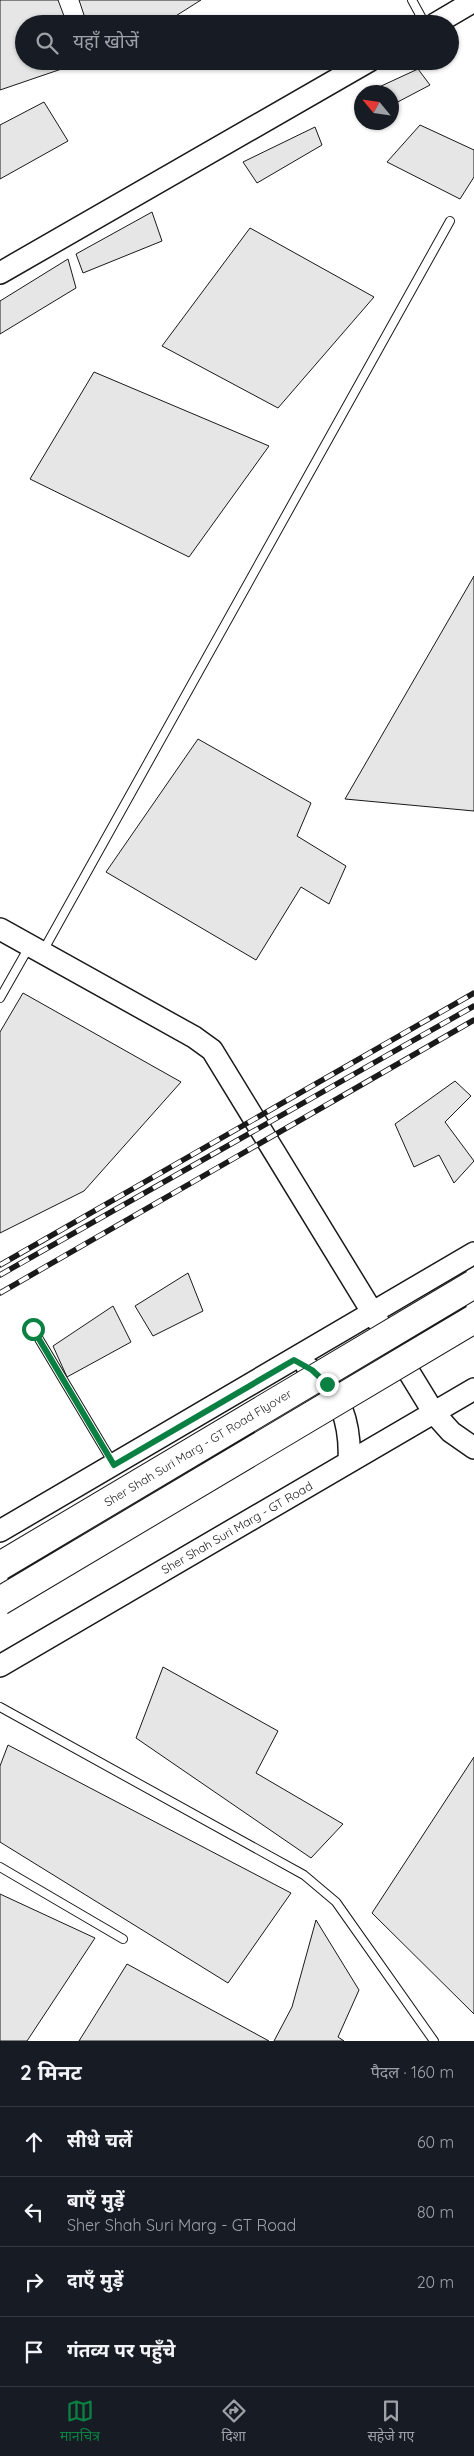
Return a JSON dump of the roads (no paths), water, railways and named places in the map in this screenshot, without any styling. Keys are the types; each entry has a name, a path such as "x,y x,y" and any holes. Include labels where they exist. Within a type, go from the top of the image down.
{"highway":[{"name":"Sher Shah Suri Marg - GT Road Flyover","path":"0,1566 474,1284"},
{"path":"0,1601 474,1319"}],"street":[{"path":"450,15 474,1"},
{"path":"0,273 353,70"},
{"path":"0,929 194,1037 212,1050 434,1413 451,1432 474,1448"},
{"path":"0,1531 474,1253"},
{"path":"294,1360 312,1370 327,1384 339,1402 348,1428 350,1441 349,1462"},
{"name":"Sher Shah Suri Marg - GT Road","path":"0,1666 474,1389"}],"lane":[{"path":"412,0 420,15"},
{"path":"0,998 36,949 450,221"},
{"path":"33,1329 114,1465"},
{"path":"0,1707 304,1875 320,1886 336,1902 434,2041"},
{"path":"0,1867 123,1939"}],"railway":[{"path":"0,1265 474,993"},
{"path":"0,1275 474,1006"},
{"path":"0,1293 474,1020"}]}
